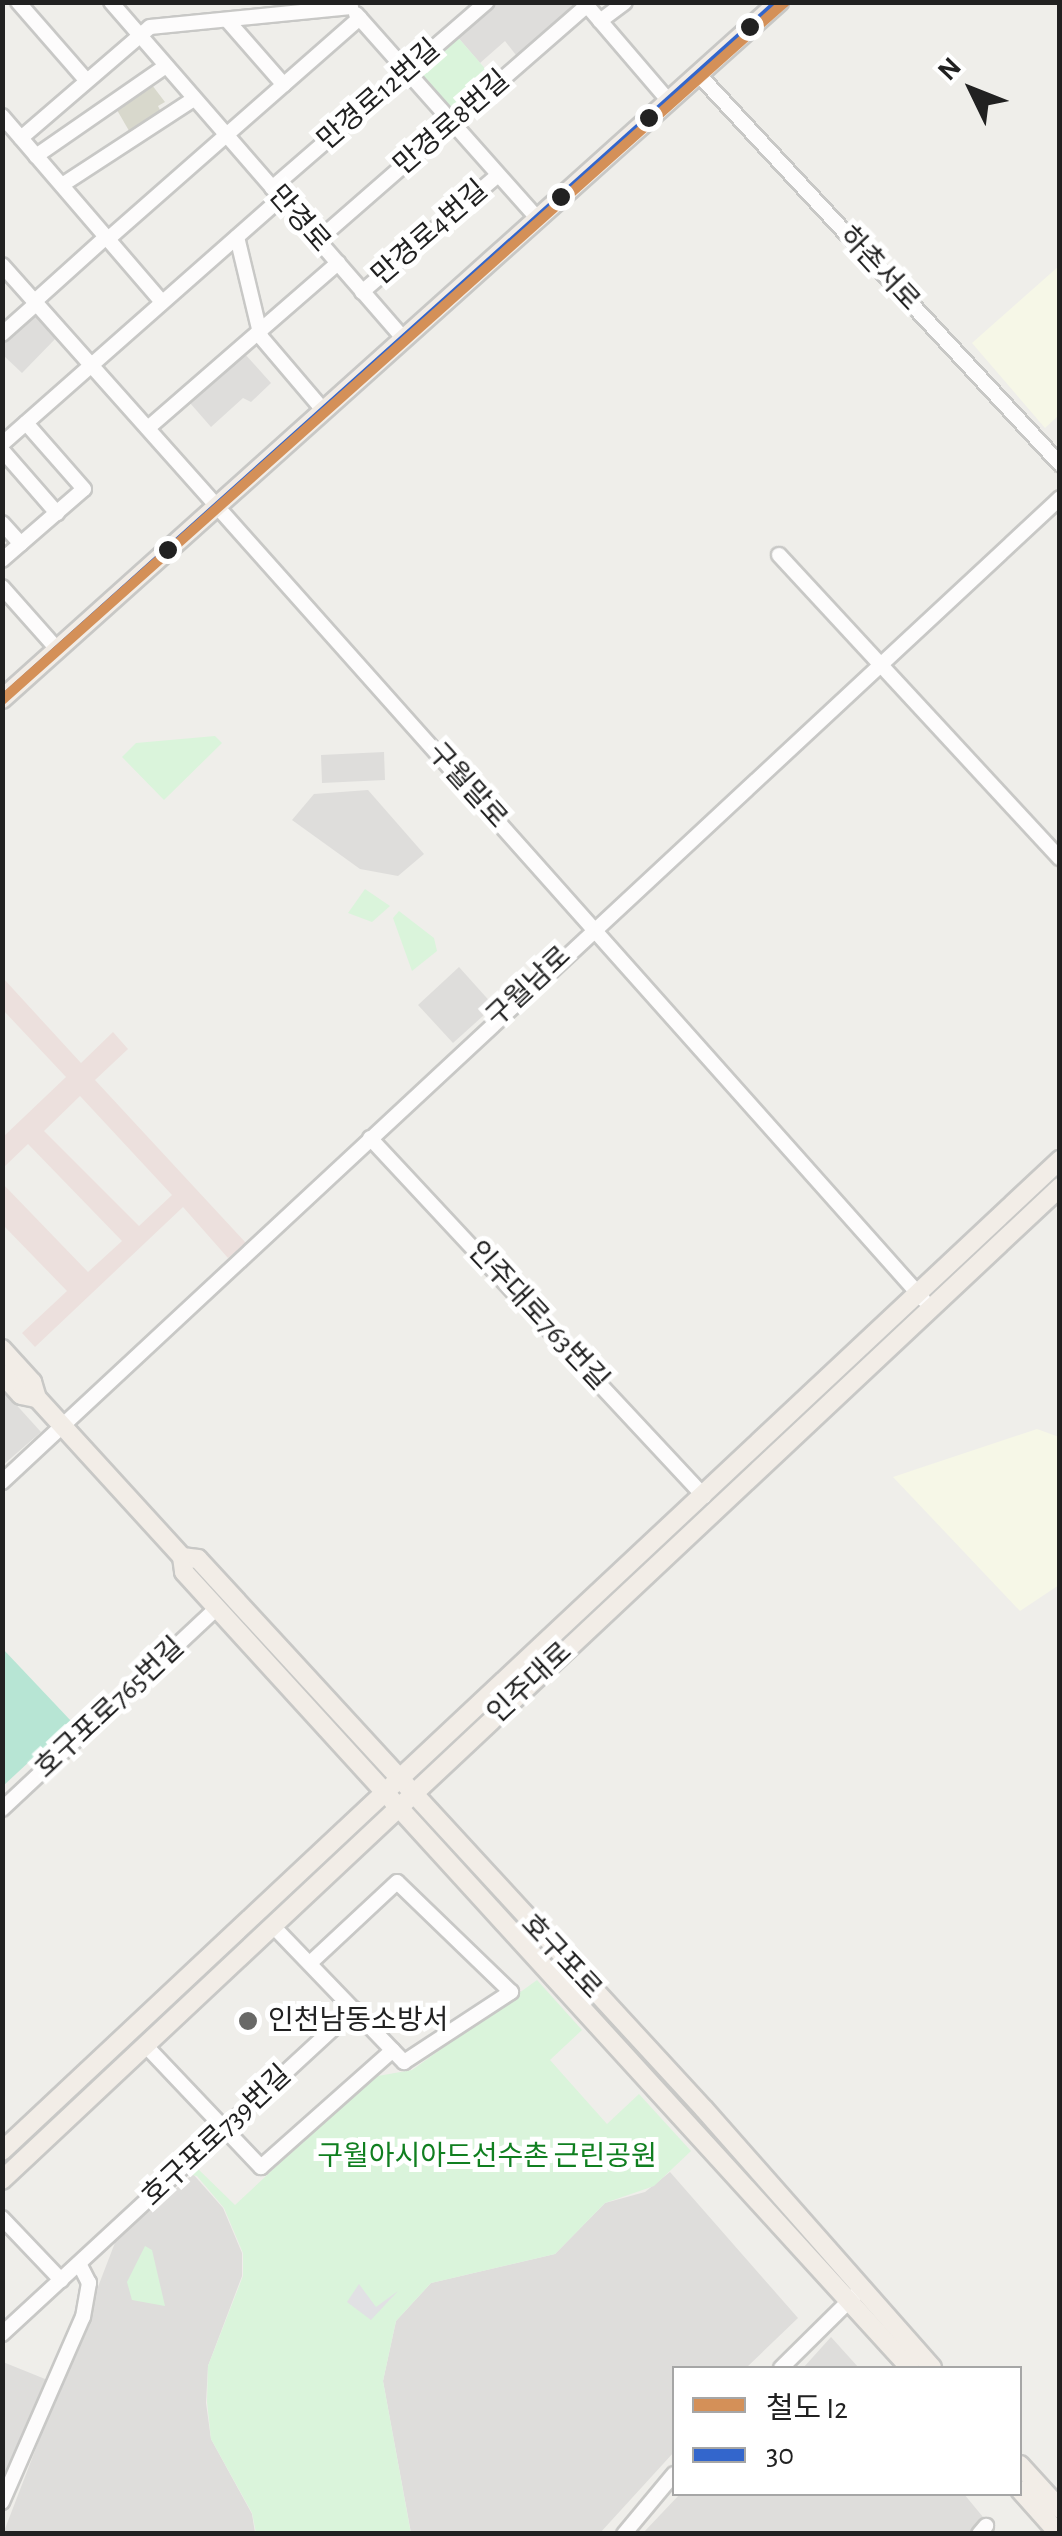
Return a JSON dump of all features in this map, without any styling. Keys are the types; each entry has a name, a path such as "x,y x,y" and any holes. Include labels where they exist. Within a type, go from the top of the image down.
{"main road":[{"path":"2,699 779,2"},
{"name":"인주대로","path":"2,2151 399,1793 925,1301 1060,1160"},
{"name":"인주대로","path":"2,2180 273,1926 399,1793 704,1496 1060,1187"},
{"name":"호구포로","path":"2,1350 32,1382 37,1398 63,1428 182,1557 184,1572 399,1793"},
{"name":"호구포로","path":"2,1374 21,1394 37,1398"},
{"name":"호구포로","path":"182,1557 198,1559 399,1793 856,2294 930,2366"},
{"name":"호구포로","path":"856,2294 909,2366"},
{"path":"1022,2467 1060,2509"},
{"path":"1022,2492 1058,2534"}],"street":[{"path":"18,2 86,80"},
{"name":"만경로","path":"111,2 404,339"},
{"name":"만경로12번길","path":"2,447 237,237 276,193 406,71 487,2"},
{"path":"600,21 625,2"},
{"path":"585,4 670,101"},
{"name":"만경로8번길","path":"318,240 585,4"},
{"path":"23,141 138,34 227,20 354,9"},
{"path":"354,9 538,220"},
{"path":"2,334 284,85 354,9"},
{"path":"227,20 284,85"},
{"path":"36,156 166,66"},
{"name":"하촌서로","path":"699,75 1060,464"},
{"path":"62,186 194,98"},
{"path":"2,116 162,302"},
{"name":"만경로4번길","path":"362,292 498,174"},
{"path":"237,237 260,331 324,411"},
{"path":"148,428 338,263"},
{"name":"구월말로","path":"2,265 925,1301"},
{"path":"2,560 84,490 26,423"},
{"path":"2,447 57,513"},
{"name":"구월남로","path":"2,1482 592,928 1060,498"},
{"path":"2,523 22,544"},
{"path":"779,555 1060,858"},
{"path":"2,587 58,650"},
{"name":"인주대로763번길","path":"370,1138 704,1496"},
{"name":"호구포로765번길","path":"2,1809 217,1608"},
{"path":"273,1926 393,2050 410,2062 511,1992 397,1882 310,1963"},
{"name":"호구포로739번길","path":"2,2334 354,2009"},
{"path":"146,2046 262,2167 393,2050"},
{"path":"2,2218 61,2280"},
{"path":"2,2502 56,2383 89,2283 79,2263"},
{"path":"783,2366 856,2294"},
{"path":"624,2534 672,2476"}],"shaded area":[{"path":"492,3 576,3 519,59 505,41 480,63 455,34"},
{"path":"152,85 165,102 158,106 163,116 132,136 117,110"},
{"path":"1059,266 1059,415 1045,428 972,343"},
{"path":"36,311 59,335 22,373 3,355 2,340"},
{"path":"244,353 271,383 251,402 243,398 211,427 190,403"},
{"path":"384,752 385,780 322,783 321,755"},
{"path":"368,790 424,854 398,876 360,869 292,820 314,794"},
{"path":"459,967 494,1006 453,1043 418,1005"},
{"path":"3,978 81,1063 113,1032 128,1049 95,1080 246,1243 228,1258 183,1207 35,1347 22,1333 67,1291 3,1225 3,1184 88,1272 122,1241 28,1144 3,1168 3,1137 66,1077 3,1010","holes":["80,1096 172,1195 139,1226 44,1131"]},
{"path":"2,1389 41,1432 3,1465 2,1465"},
{"path":"1037,1429 1059,1437 1059,1585 1020,1611 893,1477"},
{"path":"670,2172 798,2318 748,2366 672,2366 672,2454 600,2533 411,2533 383,2381 396,2321 431,2283 555,2254 605,2203 645,2192"},
{"path":"193,2174 223,2208 242,2253 242,2276 208,2366 206,2403 211,2439 252,2514 255,2533 3,2534 116,2240"},
{"path":"359,2284 376,2307 398,2291 371,2320 347,2302"},
{"path":"831,2337 857,2366 805,2366"},
{"path":"3,2362 50,2381 3,2490"},
{"path":"678,2496 966,2496 983,2517 968,2534 643,2533"}],"green space":[{"path":"455,34 495,80 451,116 413,69"},
{"path":"215,736 222,743 164,800 122,757 136,743"},
{"path":"365,889 390,906 372,922 348,913"},
{"path":"399,911 434,938 437,951 412,971 393,918"},
{"path":"3,1649 72,1722 3,1786"},
{"name":"구월아시아드선수촌 근린공원","path":"537,1980 582,2030 550,2060 607,2124 639,2094 691,2151 654,2186 605,2203 555,2254 431,2283 396,2321 383,2381 411,2534 256,2533 252,2513 211,2439 207,2402 208,2366 243,2276 243,2253 224,2208 197,2176 187,2174 195,2166 235,2205 372,2077 412,2070"},
{"path":"145,2246 152,2250 165,2306 132,2300 127,2282"}],"rail line":[{"name":"I2","path":"2,700 785,2"}],"transit line":[{"name":"30","path":"2,699 778,2"}],"place":[{"name":"인천남동소방서","path":"248,2021"}]}
